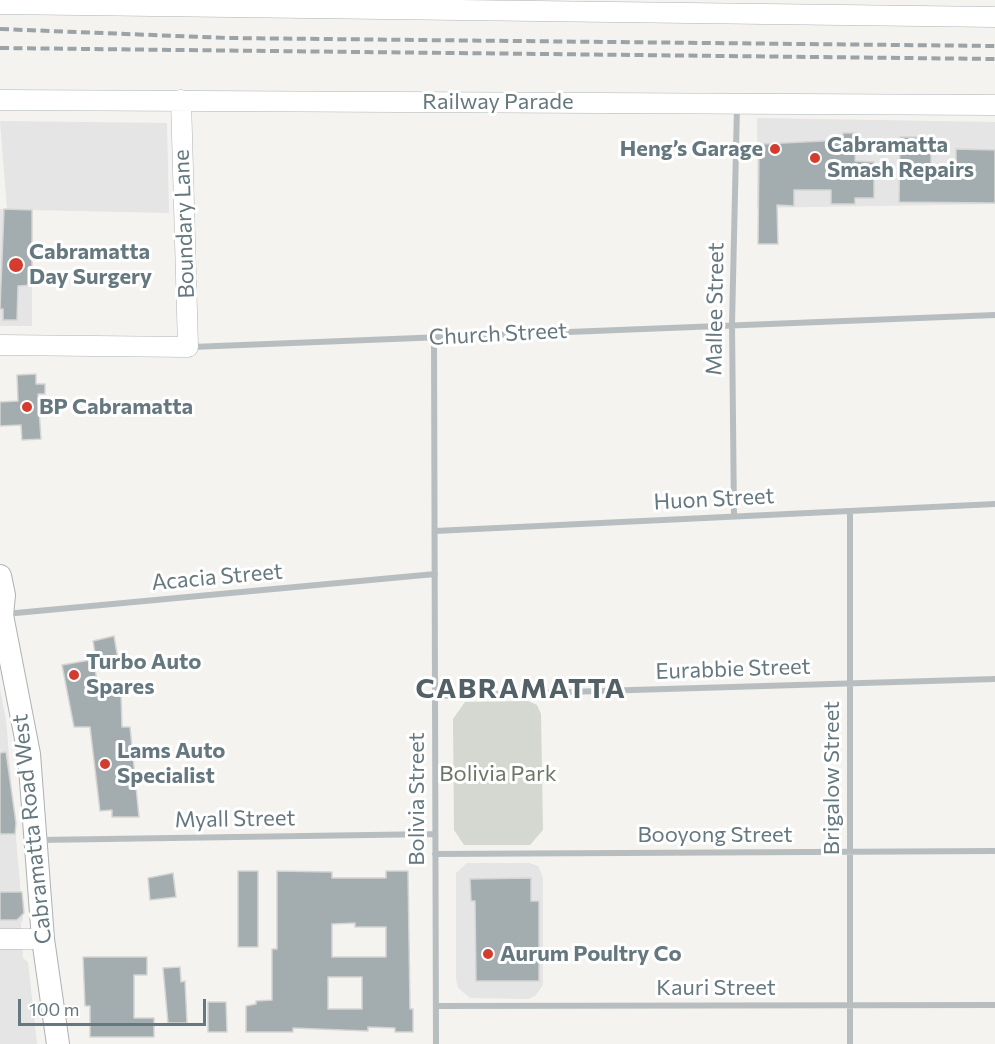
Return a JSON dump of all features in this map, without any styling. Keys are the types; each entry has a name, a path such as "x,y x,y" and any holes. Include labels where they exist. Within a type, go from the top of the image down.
{"main road":[{"name":"Cabramatta Road West","path":"0,576 4,595 1,613 29,754 43,939 58,1044"}],"street":[{"path":"0,4 742,10 995,16"},
{"name":"Railway Parade","path":"0,100 995,105"},
{"name":"Boundary Lane","path":"181,100 188,347"},
{"name":"Mallee Street","path":"734,516 732,324 737,102"},
{"name":"Church Street","path":"0,345 188,347 995,315"},
{"name":"Bolivia Street","path":"434,338 436,1044"},
{"name":"Huon Street","path":"435,531 995,504"},
{"name":"Brigalow Street","path":"850,512 850,1044"},
{"name":"Acacia Street","path":"1,613 435,574"},
{"name":"Eurabbie Street","path":"435,696 995,679"},
{"name":"Myall Street","path":"35,840 435,834"},
{"name":"Booyong Street","path":"435,854 995,851"},
{"path":"0,939 43,939"},
{"name":"Kauri Street","path":"437,1006 995,1005"}],"shaded area":[{"path":"757,118 995,122 995,204 757,208"},
{"path":"0,121 167,123 169,213 32,210 32,326 0,326 0,209 7,209"},
{"path":"0,689 6,720 23,920 21,923 23,958 28,962 37,1044 0,1044"},
{"path":"467,863 529,863 538,866 543,877 543,985 535,996 529,999 470,998 458,988 456,979 456,873"}],"green space":[{"name":"Bolivia Park","path":"528,701 537,705 541,714 543,830 530,845 464,845 454,830 453,719 465,702"}],"building":[{"path":"843,133 856,133 855,161 874,162 874,198 855,198 855,204 831,204 831,190 794,190 794,206 777,205 778,244 758,244 759,150 763,144 843,140"},
{"path":"900,137 931,137 931,175 956,175 956,149 995,150 995,203 899,202"},
{"name":"Cabramatta Day Surgery","path":"4,209 32,210 32,285 18,286 17,320 3,320 3,309 0,309"},
{"path":"36,374 36,384 45,384 45,394 38,394 41,439 22,440 21,425 0,426 0,402 18,401 17,375"},
{"path":"114,636 119,665 95,669 99,694 121,693 122,727 130,727 139,817 112,817 112,810 100,811 90,727 74,727 62,665 96,659 93,641"},
{"path":"6,752 16,823 15,834 0,834 0,753"},
{"path":"238,871 258,871 258,947 238,947"},
{"path":"277,871 332,872 332,878 386,878 386,871 408,871 410,1009 413,1009 413,1032 395,1032 395,1028 368,1027 368,1031 293,1028 293,1032 246,1032 246,1006 256,1004 256,1001 272,1000 272,949 277,949","holes":["355,923 355,927 386,927 386,957 332,957 332,924","328,977 362,977 362,1009 328,1009"]},
{"path":"173,873 176,897 150,900 148,878"},
{"path":"531,878 531,901 539,901 539,981 476,981 475,901 471,901 470,879"},
{"path":"0,892 22,892 24,913 17,920 0,920"},
{"path":"83,957 147,957 147,975 134,975 134,1018 154,1018 154,1037 90,1037 90,1006 85,1006"},
{"path":"180,967 181,982 185,981 187,1023 168,1023 163,968"},
{"path":"208,1002 226,1002 227,1032 208,1032"}],"railway":[{"path":"0,29 228,38 995,46"},
{"path":"0,48 995,59"}],"place":[{"name":"Heng’s Garage","path":"775,149"},
{"name":"Cabramatta Smash Repairs","path":"815,158"},
{"name":"Cabramatta Day Surgery","path":"16,265"},
{"name":"BP Cabramatta","path":"27,407"},
{"name":"Turbo Auto Spares","path":"74,675"},
{"name":"Lams Auto Specialist","path":"105,764"},
{"name":"Aurum Poultry Co","path":"488,954"}],"district":[{"name":"CABRAMATTA","path":"521,689"}]}
